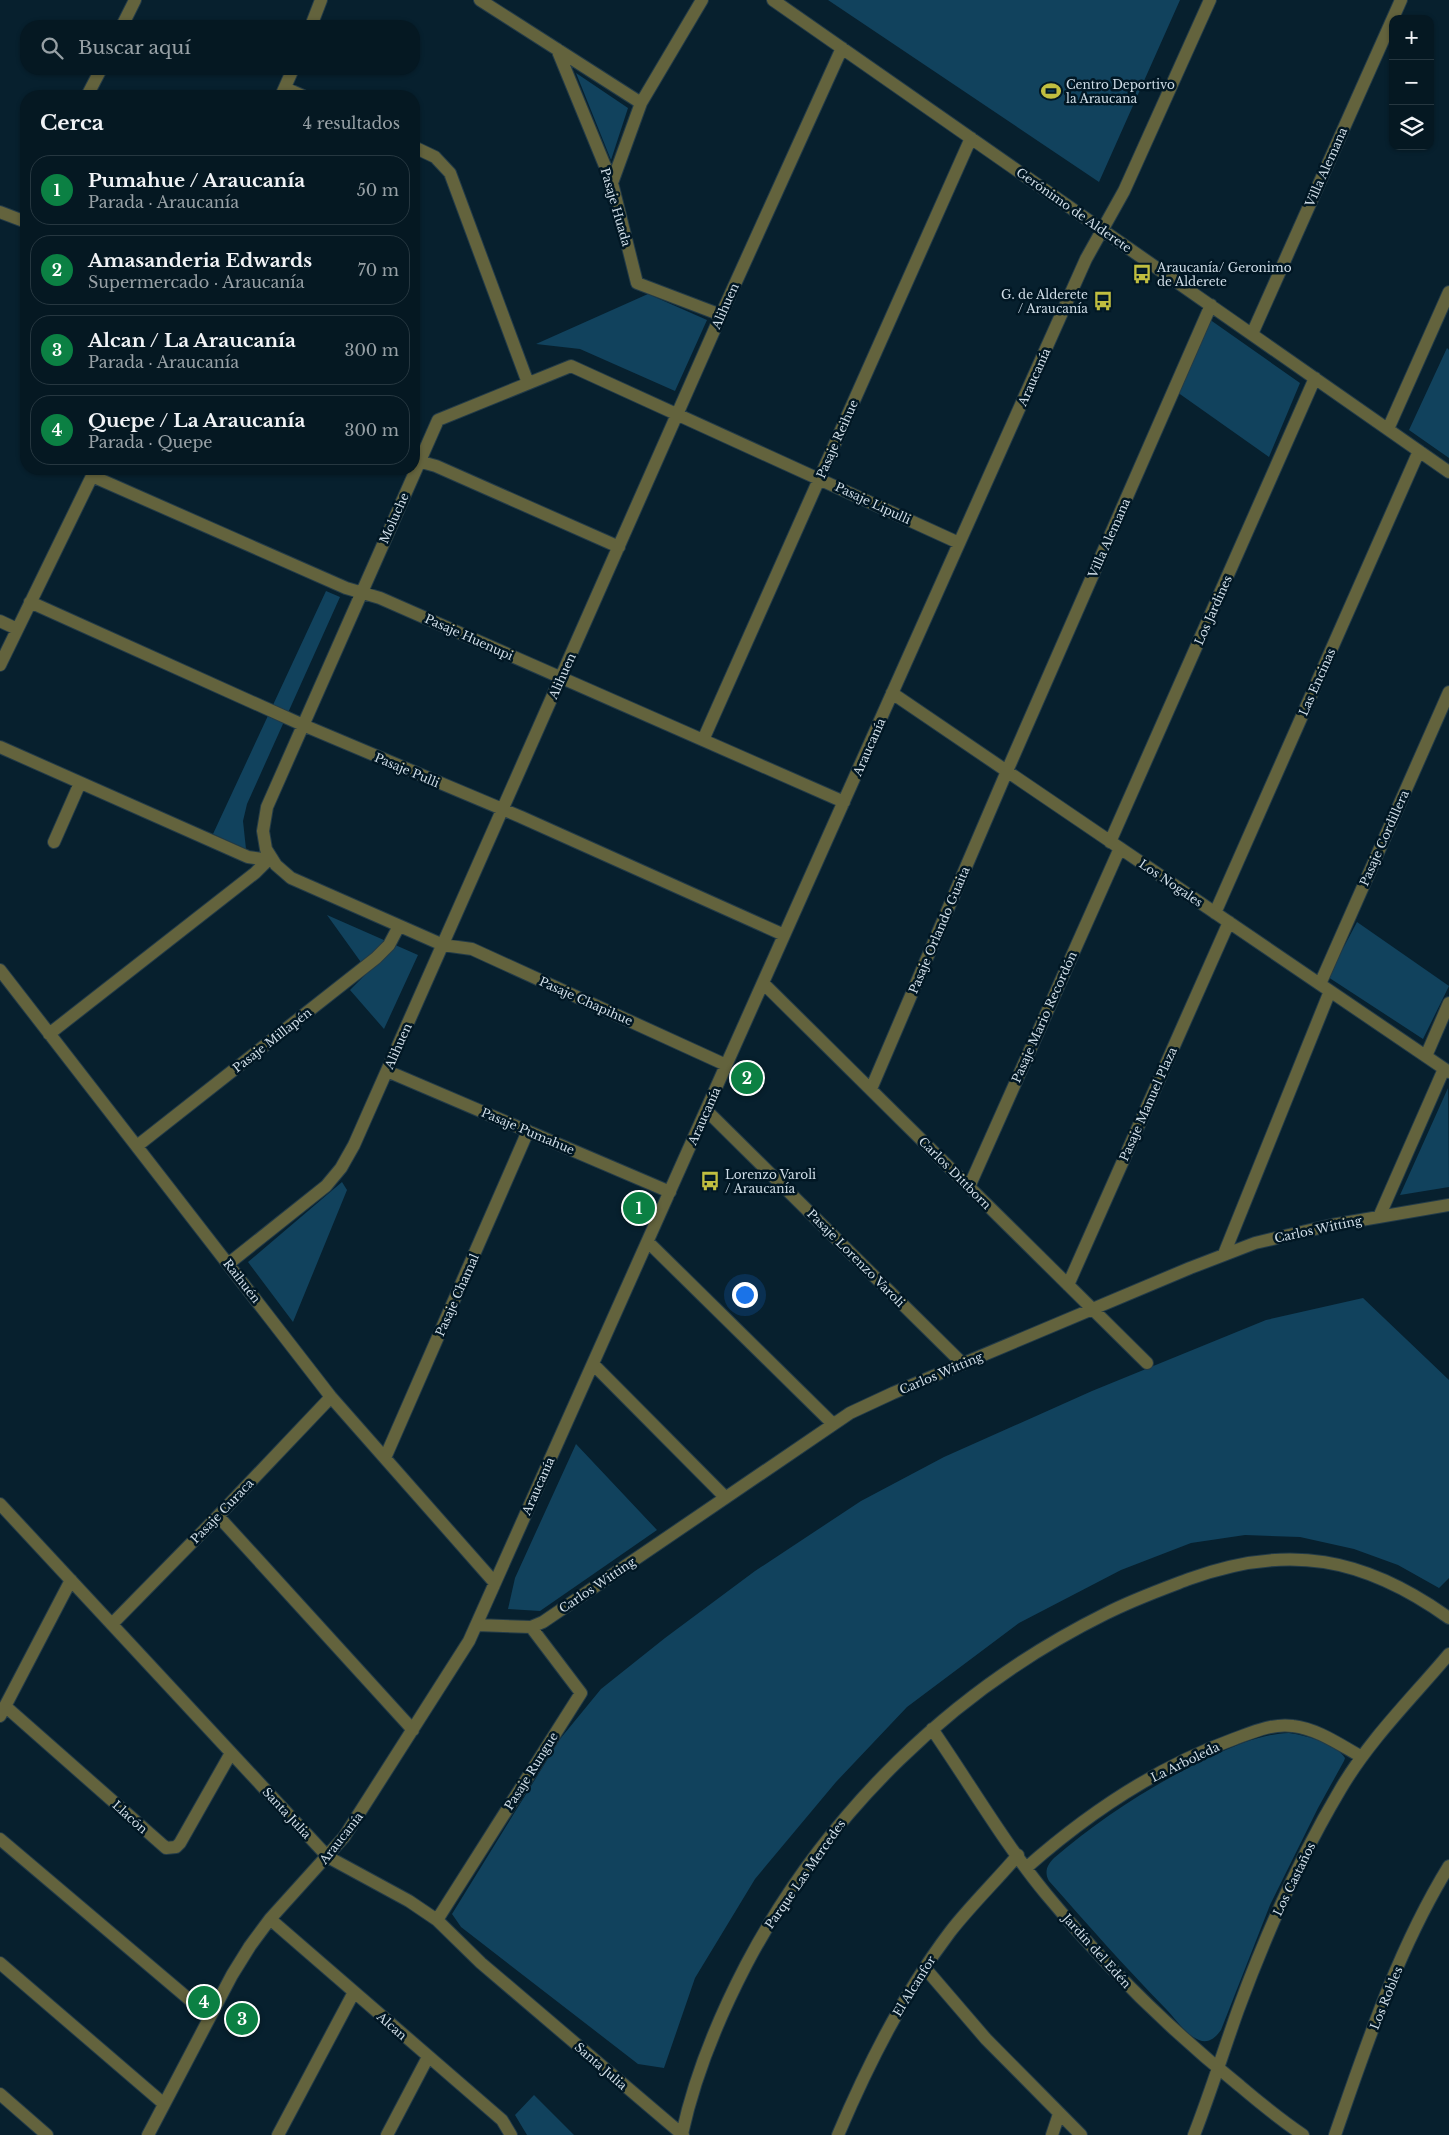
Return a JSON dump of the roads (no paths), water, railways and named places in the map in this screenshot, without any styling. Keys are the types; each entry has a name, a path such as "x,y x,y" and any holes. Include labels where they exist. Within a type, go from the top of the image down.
{"street":[{"path":"313,20 321,0"},
{"path":"480,0 641,103"},
{"path":"612,183 641,103 702,0"},
{"name":"Gerónimo de Alderete","path":"773,0 1449,472"},
{"name":"Araucanía","path":"148,2135 241,1961 270,1919 328,1857 359,1816 461,1656 477,1625 1086,259 1128,184 1210,0"},
{"name":"Villa Alemana","path":"1252,334 1401,0"},
{"path":"124,20 130,2"},
{"name":"Alihuen","path":"228,1264 326,1186 341,1168 354,1145 721,315 842,48"},
{"name":"Pasaje Huada","path":"558,49 612,183 637,283 721,315"},
{"path":"90,90 98,75"},
{"path":"284,90 290,75"},
{"name":"Pasaje Reihue","path":"703,740 971,138"},
{"path":"420,150 436,157 450,173 528,383"},
{"path":"0,212 20,219"},
{"path":"1388,429 1449,292"},
{"name":"Villa Alemana","path":"1006,771 1211,305"},
{"name":"Moluche","path":"420,454 438,420 571,366 678,414"},
{"name":"Los Jardines","path":"1115,845 1315,378"},
{"name":"Pasaje Lipulli","path":"678,414 959,543"},
{"name":"Las Encinas","path":"1215,913 1419,451"},
{"path":"420,463 436,466 619,547"},
{"path":"0,665 93,475"},
{"name":"Pasaje Huenupi","path":"101,475 346,588 380,598 844,802"},
{"name":"Moluche","path":"270,858 264,840 263,818 362,593 411,475"},
{"name":"Pasaje Pulli","path":"30,602 303,725 502,811 521,817 784,935"},
{"path":"0,621 17,629"},
{"name":"Pasaje Cordillera","path":"1224,1254 1325,988 1449,692"},
{"name":"Los Nogales","path":"892,693 1447,1070"},
{"path":"0,747 248,857 262,860 270,858"},
{"name":"Pasaje Orlando Guaita","path":"870,1089 1006,771"},
{"path":"54,842 80,783"},
{"name":"Pasaje Mario Recordón","path":"969,1187 1115,845"},
{"path":"49,1034 247,879 270,858"},
{"name":"Pasaje Chapihue","path":"270,858 283,872 301,884 443,945 472,949 726,1066"},
{"name":"Pasaje Manuel Plaza","path":"1068,1285 1228,922"},
{"name":"Pasaje Millapén","path":"137,1146 376,958 389,945 399,926"},
{"name":"Raihuén","path":"0,970 331,1397 495,1583"},
{"name":"Carlos Dittborn","path":"763,983 1147,1363"},
{"path":"1426,1056 1449,1003"},
{"path":"1379,1217 1447,1070"},
{"name":"Pasaje Pumahue","path":"387,1071 670,1192"},
{"name":"Pasaje Lorenzo Varoli","path":"706,1110 963,1364"},
{"name":"Pasaje Chamal","path":"386,1458 528,1131"},
{"name":"Carlos Witting","path":"531,1627 543,1622 833,1424 868,1404 1224,1254 1255,1243 1379,1217 1449,1205"},
{"path":"648,1242 833,1424"},
{"path":"593,1364 725,1497"},
{"name":"Pasaje Curaca","path":"112,1624 331,1397"},
{"name":"Santa Julia","path":"0,1504 328,1857 409,1901 437,1920 481,1963 683,2134"},
{"path":"218,1516 414,1730"},
{"name":"Parque Las Mercedes","path":"683,2134 690,2094 735,1986 765,1931 798,1880 846,1816 894,1764 932,1729 977,1692 1022,1661 1094,1619 1166,1587 1206,1572 1242,1563 1293,1559 1312,1560 1349,1567 1392,1582 1449,1618"},
{"path":"2,1711 71,1580"},
{"path":"477,1625 531,1627"},
{"name":"Pasaje Rungue","path":"437,1920 581,1692 531,1627"},
{"name":"Los Castaños","path":"1194,2135 1239,2007 1288,1888 1340,1789 1362,1756 1449,1654"},
{"name":"Llacón","path":"2,1711 166,1848 176,1847 180,1842 231,1753"},
{"name":"La Arboleda","path":"1026,1868 1061,1837 1121,1796 1179,1763 1249,1733 1279,1726 1309,1729 1362,1756"},
{"name":"Jardín del Edén","path":"932,1729 1026,1868 1080,1933 1146,2006 1218,2069 1302,2135"},
{"path":"0,1840 210,2017"},
{"name":"El Alcanfor","path":"838,2135 859,2085 879,2046 925,1968 951,1931 1018,1855"},
{"name":"Los Robles","path":"1335,2135 1397,1968 1420,1918 1449,1866"},
{"name":"Alcan","path":"270,1919 502,2120 511,2135"},
{"path":"0,1963 164,2104"},
{"path":"925,1968 986,2039 1082,2135"},
{"path":"278,2135 354,1992"},
{"path":"387,2135 428,2057"},
{"path":"0,2094 47,2135"},
{"path":"1052,2135 1059,2114"}],"place":[{"name":"Centro Deportivo la Araucana","path":"1051,91"},
{"name":"Araucanía/ Geronimo de Alderete","path":"1142,274"},
{"name":"G. de Alderete / Araucanía","path":"1103,301"},
{"name":"Amasanderia Edwards","path":"747,1078"},
{"name":"Lorenzo Varoli / Araucanía","path":"710,1181"},
{"name":"Pumahue / Araucanía","path":"639,1208"},
{"name":"Quepe / La Araucanía","path":"204,2002"},
{"name":"Alcan / La Araucanía","path":"242,2019"}]}
